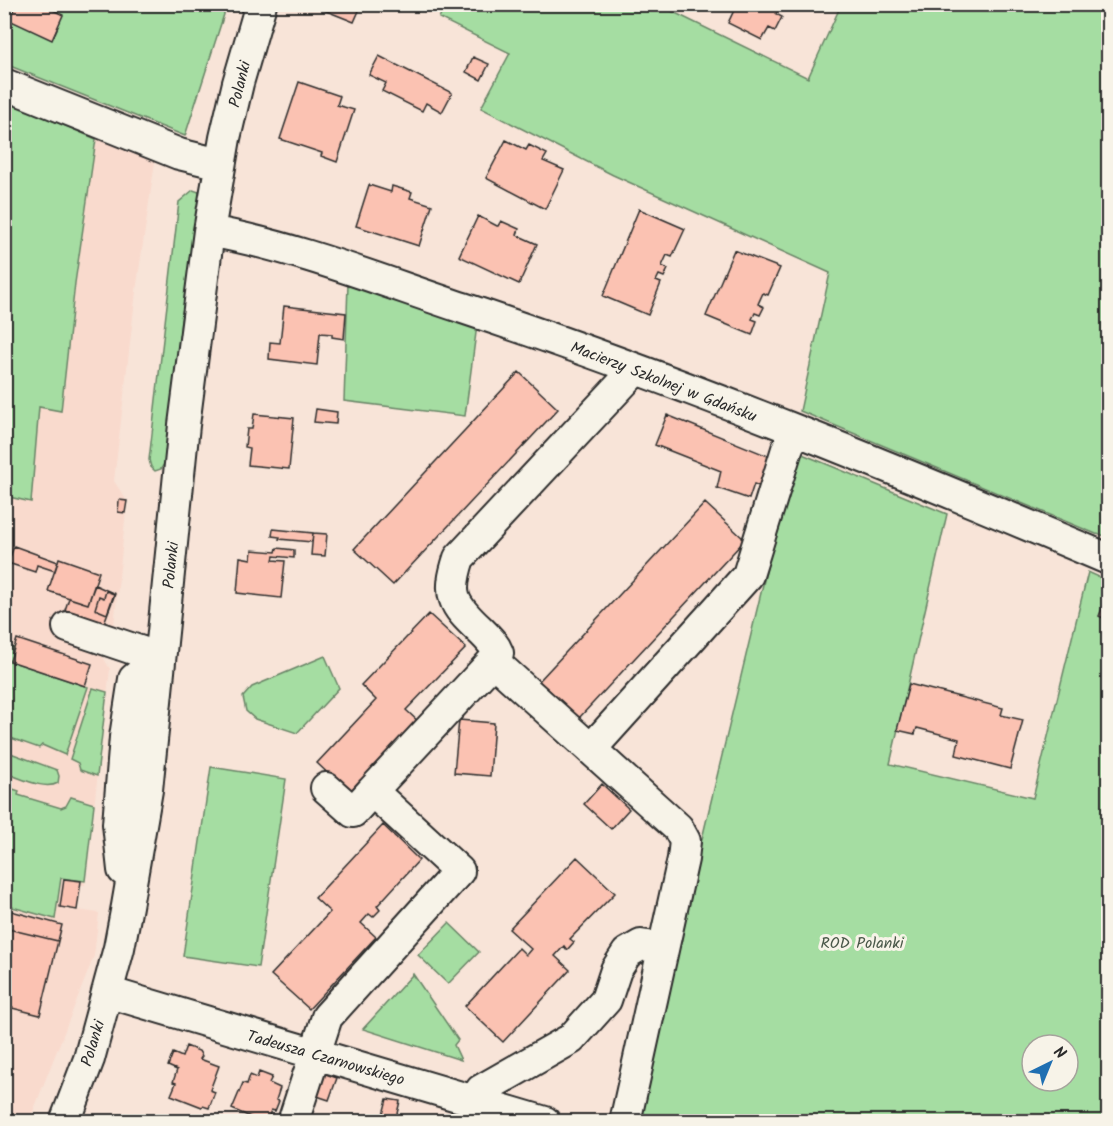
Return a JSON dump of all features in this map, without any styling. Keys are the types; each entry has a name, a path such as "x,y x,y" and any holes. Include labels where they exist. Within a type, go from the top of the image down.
{"street":[{"name":"Polanki","path":"65,1122 89,1059 108,992 127,906 147,790 184,425 209,231 220,164 238,82 261,4"},
{"path":"4,84 179,154 220,164"},
{"name":"Macierzy Szkolnej w Gdańsku","path":"209,231 236,236 318,260 537,333 636,369 795,430 1108,559"},
{"path":"326,788 353,812 493,661 498,653 494,644 462,613 455,601 452,587 459,558 636,369"},
{"path":"591,749 748,575 795,430"},
{"path":"68,627 160,658"},
{"path":"493,661 678,828 685,841 676,896 625,1122"},
{"path":"293,1122 327,1017 459,871 372,791"},
{"path":"477,1101 481,1090 571,1039 606,1000 616,970 627,953 641,945 663,948"},
{"name":"Tadeusza Czarnowskiego","path":"108,992 545,1122"}],"shaded area":[{"path":"4,100 155,162 136,291 114,481 127,501 114,625 103,657 110,669 85,885 81,885 77,910 99,913 94,956 29,1122 4,1121"}],"green space":[{"path":"135,4 141,7 143,4 227,5 185,136 5,64 4,5"},
{"path":"446,4 659,5 808,78 841,5 1108,5 1107,536 1096,534 800,411 830,273 613,175 481,108 510,53 439,18"},
{"path":"5,100 96,139 75,283 61,411 39,407 31,502 9,497 5,511"},
{"path":"193,190 199,192 200,196 181,320 167,459 161,469 155,471 149,460 179,202"},
{"path":"348,284 477,325 465,416 344,401"},
{"name":"ROD Polanki","path":"795,451 947,514 890,764 1033,798 1088,572 1108,581 1108,1121 639,1122 701,843"},
{"path":"4,644 14,648 10,661 88,687 65,755 42,745 39,748 5,736"},
{"path":"325,656 339,688 297,733 255,719 246,711 243,697 252,687"},
{"path":"93,688 107,692 97,776 80,770 78,763 70,759"},
{"path":"5,751 57,770 58,783 39,784 5,773"},
{"path":"211,767 286,779 258,967 183,956"},
{"path":"4,786 19,791 18,795 61,808 66,806 71,797 94,804 85,881 61,878 55,919 5,905"},
{"path":"449,923 479,952 448,984 418,955"},
{"path":"413,974 458,1040 454,1045 461,1060 363,1029"}],"building":[{"path":"16,4 41,4 63,15 52,40 9,20"},
{"path":"321,4 362,4 354,22 319,8"},
{"path":"737,4 780,4 776,14 782,17 775,31 769,28 762,40 728,23"},
{"path":"379,56 452,93 442,112 426,103 422,111 382,91 386,83 369,75"},
{"path":"473,57 489,64 481,80 466,72"},
{"path":"299,82 340,96 337,105 354,110 337,162 321,156 322,153 280,139"},
{"path":"506,140 526,150 529,145 547,154 543,161 564,170 545,209 486,178"},
{"path":"369,185 391,192 392,186 412,192 410,198 432,205 419,246 356,226"},
{"path":"639,209 685,229 672,257 667,255 662,266 668,269 664,277 659,275 656,281 661,283 648,315 603,296"},
{"path":"478,216 497,226 501,221 519,229 517,235 537,244 519,284 459,256"},
{"path":"734,250 780,268 768,295 763,293 758,304 764,307 760,315 755,313 752,319 757,321 752,335 706,316"},
{"path":"284,306 346,313 344,339 332,337 332,334 320,333 317,365 269,359 270,342 280,343"},
{"path":"519,372 558,409 393,585 354,549"},
{"path":"316,409 337,412 336,424 314,422"},
{"path":"254,414 294,418 289,469 248,465 250,448 245,447 247,429 252,429"},
{"path":"667,415 773,458 762,487 754,484 749,499 717,488 721,471 655,445"},
{"path":"119,500 127,501 125,513 118,512"},
{"path":"705,503 745,540 579,718 539,681"},
{"path":"273,529 313,533 312,542 279,539 280,537 272,536"},
{"path":"313,533 327,534 325,556 311,555"},
{"path":"14,546 58,562 55,571 37,565 35,572 8,563"},
{"path":"277,548 294,550 294,558 274,556 273,560 285,561 281,598 237,593 240,557 251,559 252,550 276,552"},
{"path":"59,558 99,572 88,604 48,591"},
{"path":"95,585 115,594 104,623 65,610 69,598 88,604"},
{"path":"106,591 114,594 107,614 95,609 99,596 104,598"},
{"path":"1108,594 1108,620 1099,616"},
{"path":"429,614 466,648 406,710 422,725 354,798 317,763 376,700 361,685"},
{"path":"17,639 92,664 85,686 10,661"},
{"path":"909,684 1003,708 1001,715 1023,720 1010,769 956,755 959,739 917,728 915,734 897,730"},
{"path":"459,720 494,723 490,776 454,773"},
{"path":"602,784 629,809 611,829 584,804"},
{"path":"383,825 419,860 377,906 380,910 373,917 369,914 361,923 376,937 309,1009 271,975 330,912 315,898"},
{"path":"577,857 615,893 570,939 574,942 567,950 564,946 555,956 570,970 503,1042 465,1006 519,948 526,955 531,949 509,929"},
{"path":"64,879 81,881 77,910 60,907"},
{"path":"4,909 62,925 58,941 4,928"},
{"path":"4,928 58,941 40,1015 4,1006"},
{"path":"186,1046 199,1051 202,1056 200,1059 219,1066 210,1090 215,1092 209,1108 171,1095 176,1083 173,1082 177,1070 168,1066 173,1053 182,1057"},
{"path":"259,1072 272,1077 269,1083 280,1088 276,1100 279,1101 275,1111 271,1110 267,1122 232,1109 243,1083 247,1084 250,1075 257,1078"},
{"path":"320,1072 337,1078 329,1100 311,1094"},
{"path":"387,1099 400,1101 395,1122 381,1122"}]}
